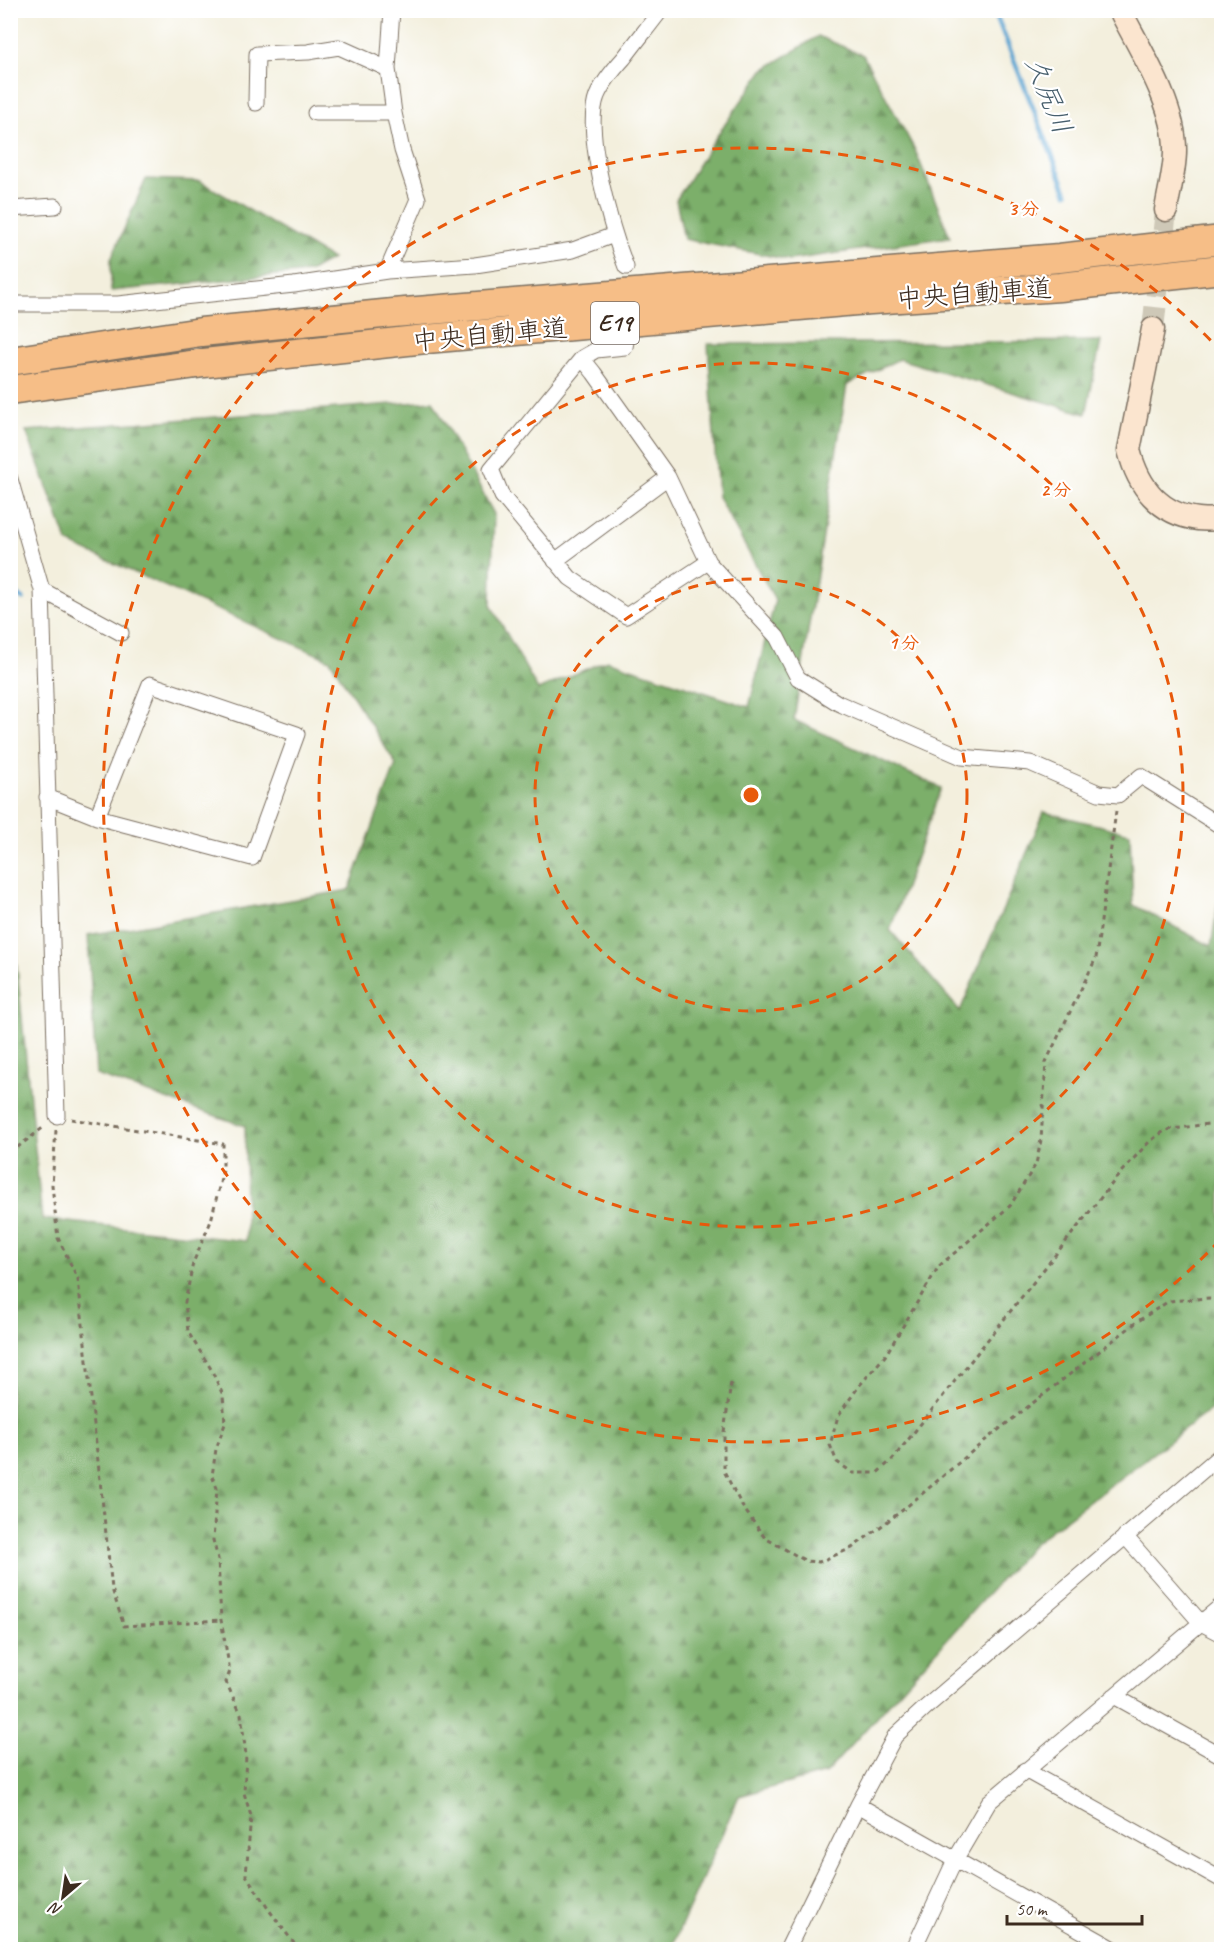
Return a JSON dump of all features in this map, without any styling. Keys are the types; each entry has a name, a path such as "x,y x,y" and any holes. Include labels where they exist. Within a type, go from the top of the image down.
{"highway":[{"name":"中央自動車道","path":"10,361 224,329 1047,259 1221,240"},
{"name":"中央自動車道","path":"10,390 204,363 426,339 1060,287 1221,269"}],"street":[{"path":"387,271 418,199 402,150 394,113 388,69 392,10"},
{"path":"626,267 614,235 596,152 593,112 598,95 609,76 661,10"},
{"path":"1120,10 1164,98 1171,122 1175,150 1166,210"},
{"path":"256,103 257,54 308,52 339,47 388,69"},
{"path":"315,113 394,113"},
{"path":"10,209 55,206"},
{"path":"10,304 118,304 294,285 387,271 475,265 573,250 614,235"},
{"path":"1153,329 1129,450 1133,464 1158,503 1175,513 1198,519 1221,519"},
{"path":"628,331 625,347 596,350 582,358 491,468 502,496 570,578 626,616 708,562"},
{"path":"582,358 668,477 708,562 777,637 798,678 838,703 962,757 1030,763 1098,794 1118,795 1141,776 1221,827"},
{"path":"555,561 668,477"},
{"path":"10,479 42,590 57,1116"},
{"path":"42,590 121,633"},
{"path":"47,797 97,817 252,858 297,734 150,684 97,817"},
{"path":"787,1950 858,1805 895,1736 1221,1454"},
{"path":"1125,1536 1201,1623 1221,1634"},
{"path":"913,1950 955,1860 989,1802 1221,1605"},
{"path":"1114,1696 1221,1756"},
{"path":"1025,1770 1221,1880"},
{"path":"858,1805 1116,1950"}],"path":[{"path":"1118,795 1095,958 1046,1062 1041,1140 1036,1164 1010,1206 939,1266 885,1356 859,1386 838,1416 830,1445 837,1462 853,1473 878,1473 892,1460 1122,1171 1150,1141 1166,1130 1221,1122"},
{"path":"10,1153 57,1116 223,1144 223,1170 211,1221 193,1263 185,1302 189,1332 223,1395 225,1424 216,1449 212,1476 217,1488 213,1540 218,1559 221,1620 230,1671 226,1682 241,1714 246,1756 244,1793 251,1816 246,1875 268,1910 299,1950"},
{"path":"57,1116 52,1185 58,1238 78,1279 112,1588 124,1626 221,1620"},
{"path":"731,1383 724,1432 724,1471 742,1506 765,1538 806,1561 819,1562 852,1548 904,1509 988,1438 1138,1321 1169,1301 1221,1297"}],"green space":[{"path":"818,36 863,55 915,150 950,237 790,260 684,239 676,200 712,143 763,70"},
{"path":"146,179 200,181 332,259 309,272 111,291 111,259"},
{"path":"1101,341 1086,414 899,359 847,385 794,720 941,788 890,930 960,1011 1044,812 1130,833 1133,905 1211,946 1221,887 1221,1402 1033,1544 826,1773 739,1796 671,1949 11,1949 10,898 42,1219 246,1241 245,1126 96,1075 88,935 349,890 396,764 330,660 68,543 26,431 433,401 494,514 491,605 538,690 607,660 749,707 775,600 718,497 708,344"}],"waterway":[{"name":"久尻川","path":"994,10 1067,193"},
{"path":"10,590 23,599"}],"tunnel":[{"path":"1153,329 1166,210"}]}
